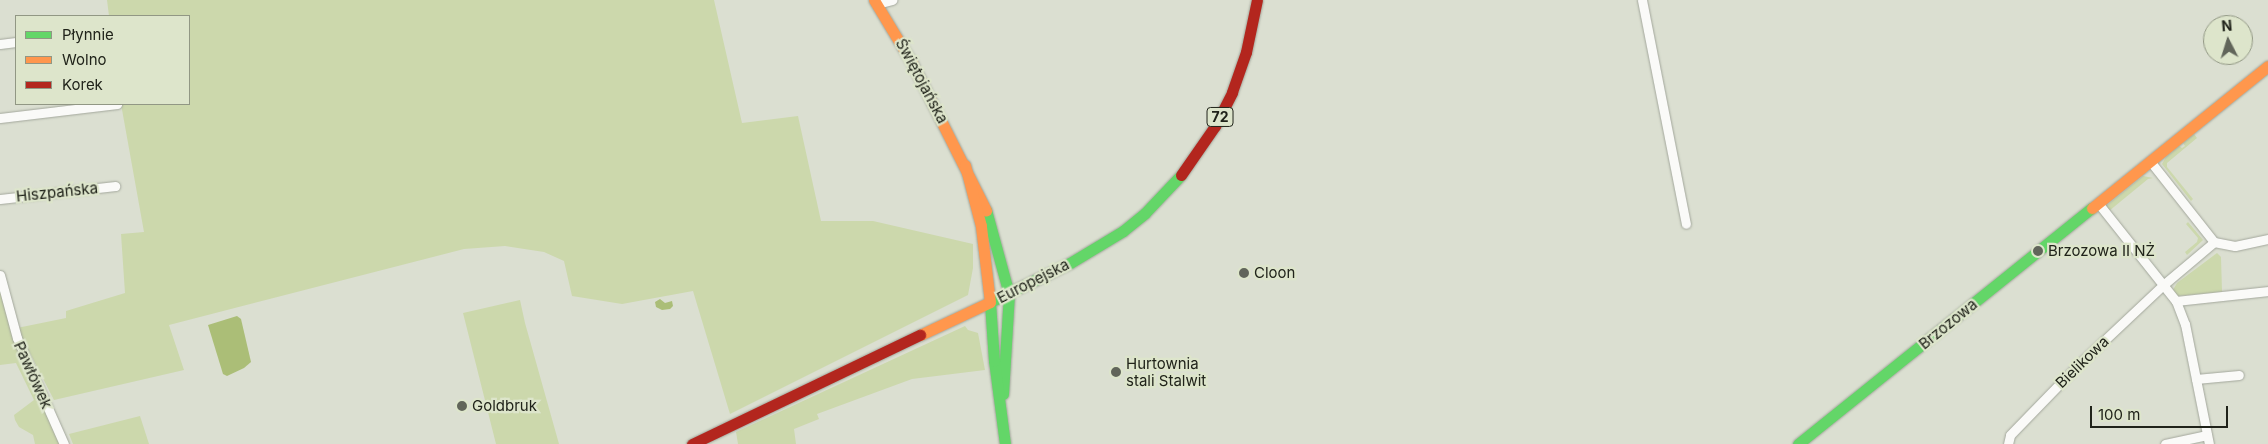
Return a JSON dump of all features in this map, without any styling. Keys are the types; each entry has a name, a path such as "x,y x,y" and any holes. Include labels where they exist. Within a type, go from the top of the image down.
{"street":[{"path":"876,2 892,0"},
{"name":"Europejska","path":"692,444 1009,294 1070,263 1122,231 1145,213 1178,179 1215,126 1232,92 1246,52 1257,0"},
{"path":"1642,0 1686,224"},
{"name":"Świętojańska","path":"876,2 926,88 980,194 991,222 1009,294 1005,384 1001,404"},
{"path":"0,44 15,42"},
{"name":"Brzozowa","path":"1798,444 2268,66"},
{"path":"0,118 109,105"},
{"path":"2150,161 2214,242 2235,246 2268,239"},
{"name":"Świętojańska","path":"965,165 981,226 990,302 997,391 1001,404 1005,444"},
{"name":"Hiszpańska","path":"0,199 115,186"},
{"path":"2098,203 2176,301 2185,324 2208,439 2165,444"},
{"name":"Bielikowa","path":"2008,444 2010,435 2076,367 2163,284 2214,242"},
{"name":"Pawłówek","path":"0,275 17,338 64,444"},
{"path":"2176,301 2268,291"},
{"path":"2196,379 2239,375"}],"shaded area":[{"path":"107,0 714,0 742,123 798,116 821,221 873,221 973,244 973,268 968,295 730,414 693,291 622,304 572,296 564,261 544,252 505,246 464,249 169,325 184,370 54,400 17,328 66,318 66,311 125,293 121,234 144,232 121,105 190,105 190,15 109,15"},
{"path":"2194,134 2197,138 2167,163 2167,167 2193,199 2191,201 2162,164 2166,157 2179,146 2182,148 2185,146 2183,143"},
{"path":"2143,176 2153,178 2148,179 2109,211 2106,206"},
{"path":"2188,222 2203,240 2187,255 2185,252 2197,242 2198,238 2186,224"},
{"path":"2217,253 2221,257 2222,292 2177,296 2173,290 2177,283"},
{"path":"0,290 19,353 61,444 35,444 33,435 19,427 15,420 14,415 34,400 16,363 0,365"},
{"path":"660,299 665,303 672,301 673,306 670,309 662,310 656,307 655,302"},
{"path":"520,300 559,444 496,444 463,313"},
{"path":"237,316 241,319 251,362 244,368 227,376 223,374 208,325"},
{"path":"965,326 968,330 978,333 985,370 912,379 817,414 819,419 794,429 796,444 738,444 736,432"},
{"path":"140,416 149,444 73,444 69,434"}],"traffic: fast":[{"path":"1005,444 994,361 990,302 1070,263 1123,231 1145,213 1181,175"},
{"path":"1798,444 2092,208"},
{"path":"986,210 1009,294"},
{"path":"1003,394 1009,294"}],"traffic: slow":[{"path":"874,0 912,63 986,210"},
{"path":"2092,208 2268,66"},
{"path":"920,335 990,302 981,226 965,165"}],"traffic: jam":[{"path":"1181,175 1215,126 1232,92 1246,52 1257,0"},
{"path":"692,444 920,335"}],"place":[{"name":"Brzozowa II NŻ","path":"2038,251"},
{"name":"Cloon","path":"1244,273"},
{"name":"Hurtownia stali Stalwit","path":"1116,372"},
{"name":"Goldbruk","path":"462,406"}]}
